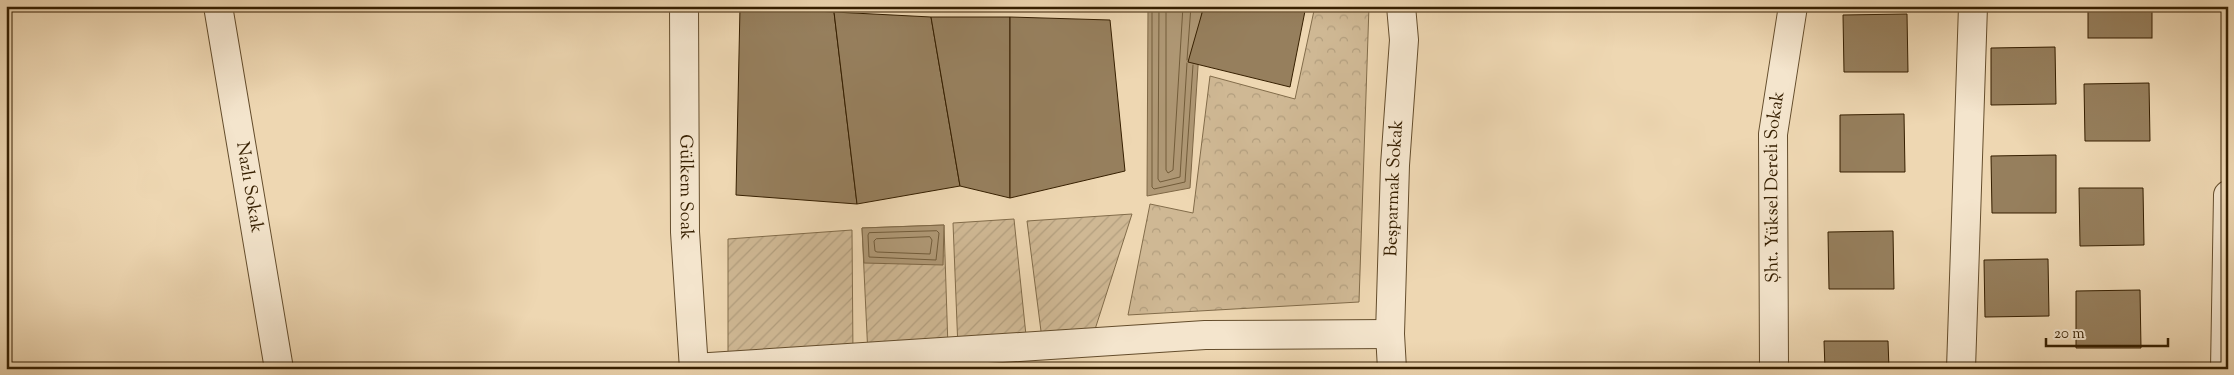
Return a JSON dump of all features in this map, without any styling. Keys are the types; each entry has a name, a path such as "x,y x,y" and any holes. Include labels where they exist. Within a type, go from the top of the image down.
{"street":[{"name":"Nazlı Sokak","path":"218,6 279,369"},
{"name":"Gülkem Soak","path":"684,6 685,232 694,368"},
{"name":"Beşparmak Sokak","path":"1392,369 1390,334 1395,165 1404,40 1401,6"},
{"name":"Şht. Yüksel Dereli Sokak","path":"1774,369 1773,134 1793,6"},
{"path":"1961,369 1973,6"},
{"path":"2225,369 2228,195"},
{"path":"694,368 1205,335 1390,334"}],"green space":[{"path":"1315,6 1369,6 1359,302 1128,315 1150,204 1193,213 1210,76 1295,99"},
{"path":"1132,214 1090,345 1043,347 1027,221"},
{"path":"1014,219 1027,345 958,349 953,223"},
{"path":"944,225 948,348 868,356 862,228"},
{"path":"852,230 853,356 728,358 728,239"}],"water":[{"path":"1148,6 1202,6 1190,188 1147,196"},
{"path":"944,225 943,265 864,263 862,228"}],"building":[{"path":"1204,6 1306,6 1290,87 1188,62"},
{"path":"2088,6 2152,6 2152,38 2088,38"},
{"path":"740,7 834,12 857,204 736,195"},
{"path":"834,12 931,17 960,186 857,204"},
{"path":"1907,14 1908,72 1844,72 1843,15"},
{"path":"931,17 1010,17 1010,198 960,186"},
{"path":"1010,17 1110,20 1125,171 1010,198"},
{"path":"2055,47 2056,104 1991,105 1991,48"},
{"path":"2149,83 2150,141 2085,141 2084,84"},
{"path":"1904,114 1905,172 1840,172 1840,115"},
{"path":"2056,155 2056,213 1992,213 1991,156"},
{"path":"2079,188 2143,188 2144,245 2080,246"},
{"path":"1893,231 1894,289 1829,289 1828,232"},
{"path":"2048,259 2049,316 1985,317 1984,260"},
{"path":"2140,290 2141,348 2076,348 2076,291"},
{"path":"1824,341 1888,341 1889,369 1825,369"},
{"path":"1980,364 2045,364 2045,369 1980,369"},
{"path":"2140,367 2140,369 2076,369 2076,368"}]}
